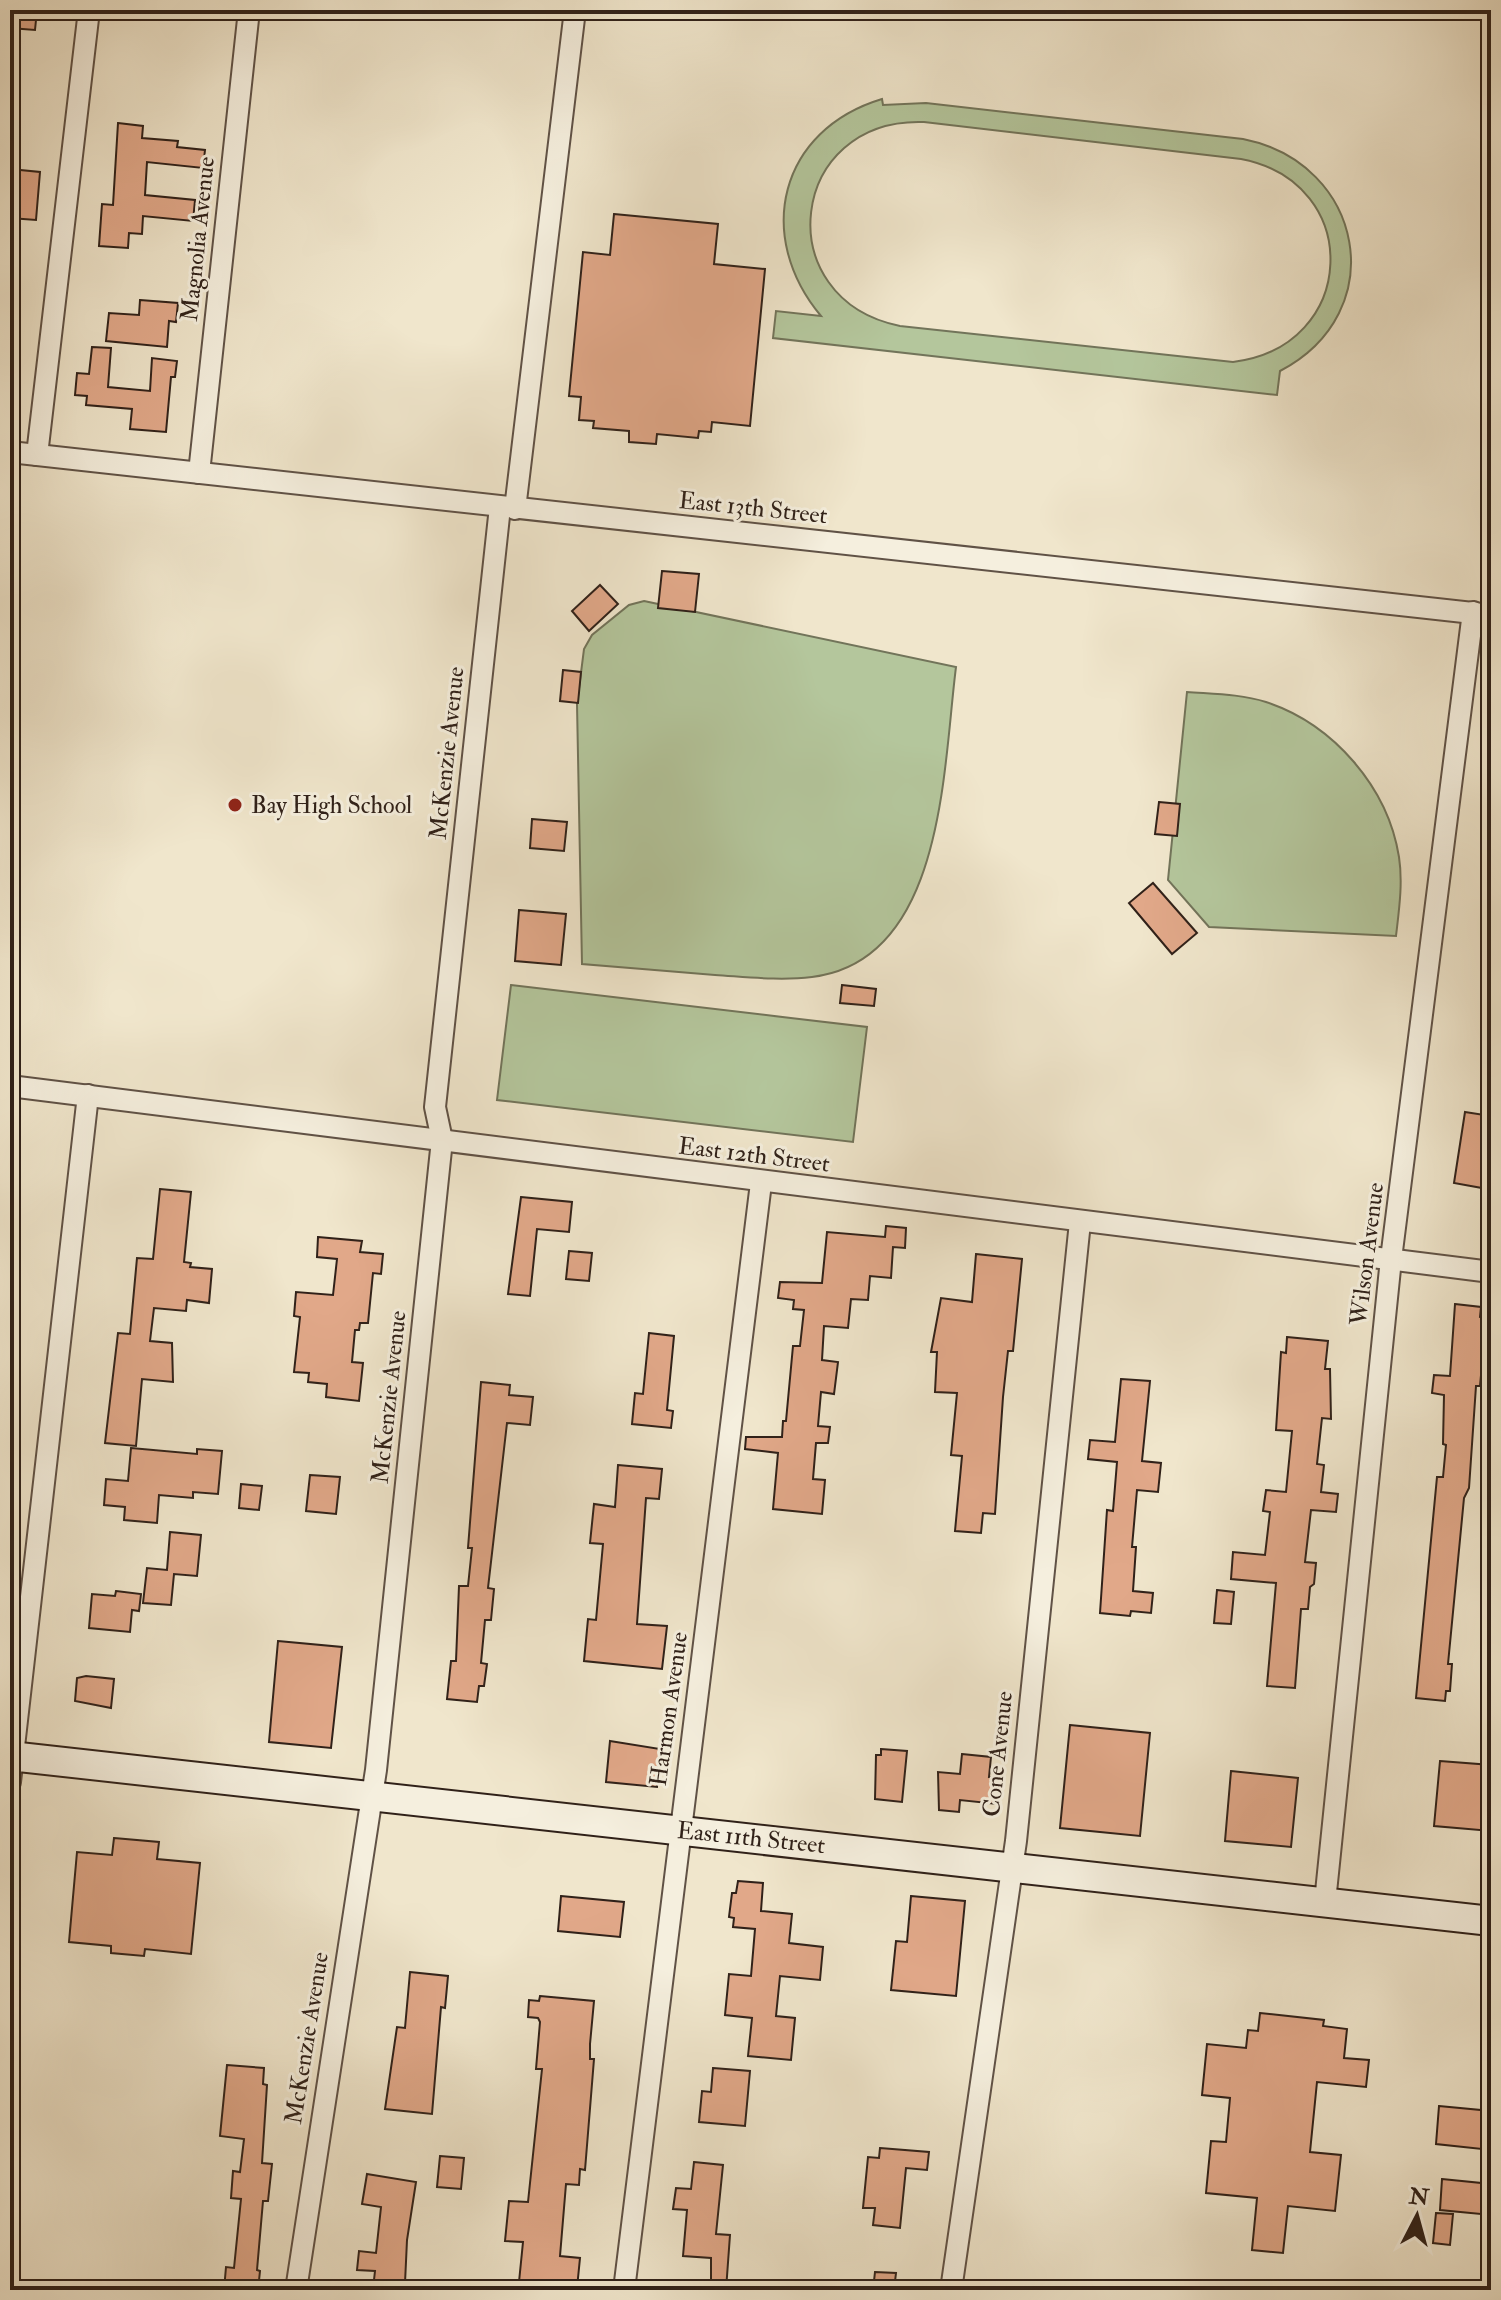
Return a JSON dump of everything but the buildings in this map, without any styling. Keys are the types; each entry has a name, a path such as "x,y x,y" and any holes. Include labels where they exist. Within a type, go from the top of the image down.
{"main road":[{"name":"East 11th Street","path":"11,1765 371,1796 1491,1921"}],"street":[{"path":"37,455 89,10"},
{"name":"Magnolia Avenue","path":"199,473 249,10"},
{"name":"McKenzie Avenue","path":"296,2290 371,1796 442,1140 435,1107 508,508 575,10"},
{"name":"East 13th Street","path":"10,452 1482,614"},
{"name":"Wilson Avenue","path":"1325,1902 1391,1259 1482,614"},
{"name":"East 12th Street","path":"10,1086 761,1183 1491,1272"},
{"path":"11,1765 88,1095"},
{"name":"Harmon Avenue","path":"624,2290 761,1183"},
{"name":"Cone Avenue","path":"951,2290 1011,1867 1080,1222"}],"green space":[{"path":"882,99 883,105 926,103 1243,139 1284,153 1316,177 1338,207 1349,242 1350,278 1339,313 1316,345 1280,371 1277,395 773,338 776,311 821,316 800,285 788,253 784,220 788,189 800,160 820,135 847,114","holes":["924,122 1241,159 1281,174 1310,199 1326,230 1330,264 1323,298 1304,327 1274,350 1233,362 900,326 857,309 829,282 813,248 811,212 822,177 844,148 878,128"]},
{"path":"644,601 956,667 940,805 929,854 913,898 889,936 856,963 812,977 788,979 582,964 577,704 584,649 592,635 629,605"},
{"path":"1187,692 1247,697 1290,712 1335,742 1354,762 1383,806 1393,831 1401,877 1396,936 1209,927 1168,880"},
{"path":"511,985 867,1027 853,1142 497,1100"}],"place":[{"name":"Bay High School","path":"235,805"}]}
